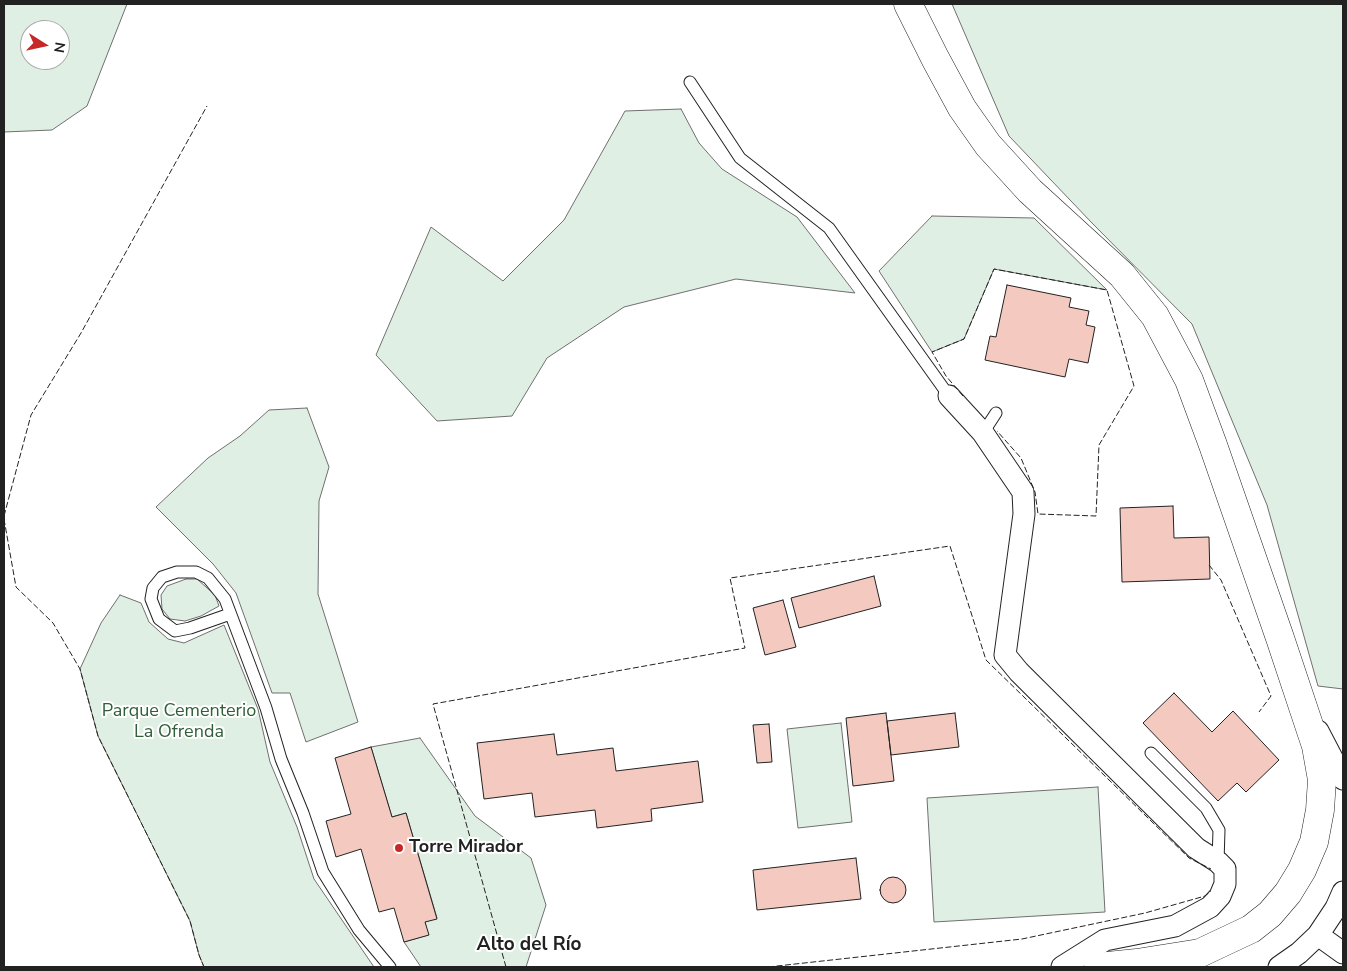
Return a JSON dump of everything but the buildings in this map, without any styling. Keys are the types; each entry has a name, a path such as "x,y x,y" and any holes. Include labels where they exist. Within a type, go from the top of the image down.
{"main road":[{"path":"908,4 962,108 988,145 1030,191 1122,275 1155,316 1189,380 1213,444 1316,746 1322,780 1320,810 1314,842 1302,870 1288,893 1270,914 1251,929 1200,953 1098,967"}],"street":[{"path":"949,396 983,433 1023,492 1024,514 1004,655 1196,848 1218,862 1225,869 1225,884 1220,896 1210,907 1175,926 1105,940 1062,967"},
{"path":"1301,700 1343,779"},
{"path":"1280,967 1299,953 1318,935 1336,908 1343,892"},
{"path":"1318,935 1343,953"}],"lane":[{"path":"690,82 740,158 828,228 949,396"},
{"path":"983,433 996,413"},
{"path":"230,614 190,628 175,631 158,619 151,599 153,588 162,578 177,572 196,572 208,578 225,599 266,708 282,760 303,813 323,872 359,930 390,967"},
{"path":"1151,753 1206,808 1219,830 1218,862"}],"green space":[{"path":"4,4 127,4 87,106 52,130 4,132"},
{"path":"952,4 1343,4 1343,689 1318,686 1267,505 1192,324 1009,136"},
{"path":"681,109 699,143 722,169 797,217 855,293 736,279 624,307 547,358 512,416 437,421 376,355 431,227 503,281 564,220 625,111"},
{"path":"932,216 1034,218 1107,290 994,269 964,339 932,352 879,271"},
{"path":"307,408 329,467 319,501 318,594 358,722 306,742 290,693 272,693 236,593 213,564 156,507 208,458 240,436 269,410"},
{"path":"186,579 197,579 215,595 219,606 201,616 185,621 170,619 162,609 161,595 167,586"},
{"name":"Parque Cementerio La Ofrenda","path":"120,595 141,603 149,622 168,639 184,643 224,625 258,709 270,762 297,827 314,879 374,967 204,967 190,921 98,736 80,669 101,623"},
{"path":"841,723 852,822 798,828 787,729"},
{"path":"420,738 475,816 531,858 546,905 526,967 421,967 404,942 428,935 425,922 437,918 406,813 392,817 371,747"},
{"path":"1098,787 1105,912 934,922 927,798"}],"fence":[{"path":"4,516 31,415 81,333 207,106"},
{"path":"963,396 946,376 932,352 964,339 994,269 1107,290 1134,386 1099,445 1096,516 1038,514 1035,492 1021,458 997,431"},
{"path":"4,519 16,587 53,623 80,669 98,736 190,921 204,967"},
{"path":"506,967 433,704 745,648 730,578 950,546 986,660 1189,858 1211,869"},
{"path":"1209,565 1221,580 1271,696 1259,712"},
{"path":"768,967 1022,939 1145,913 1205,896 1211,891"}],"place":[{"name":"Torre Mirador","path":"399,848"}],"district":[{"name":"Alto del Río","path":"529,945"}]}
